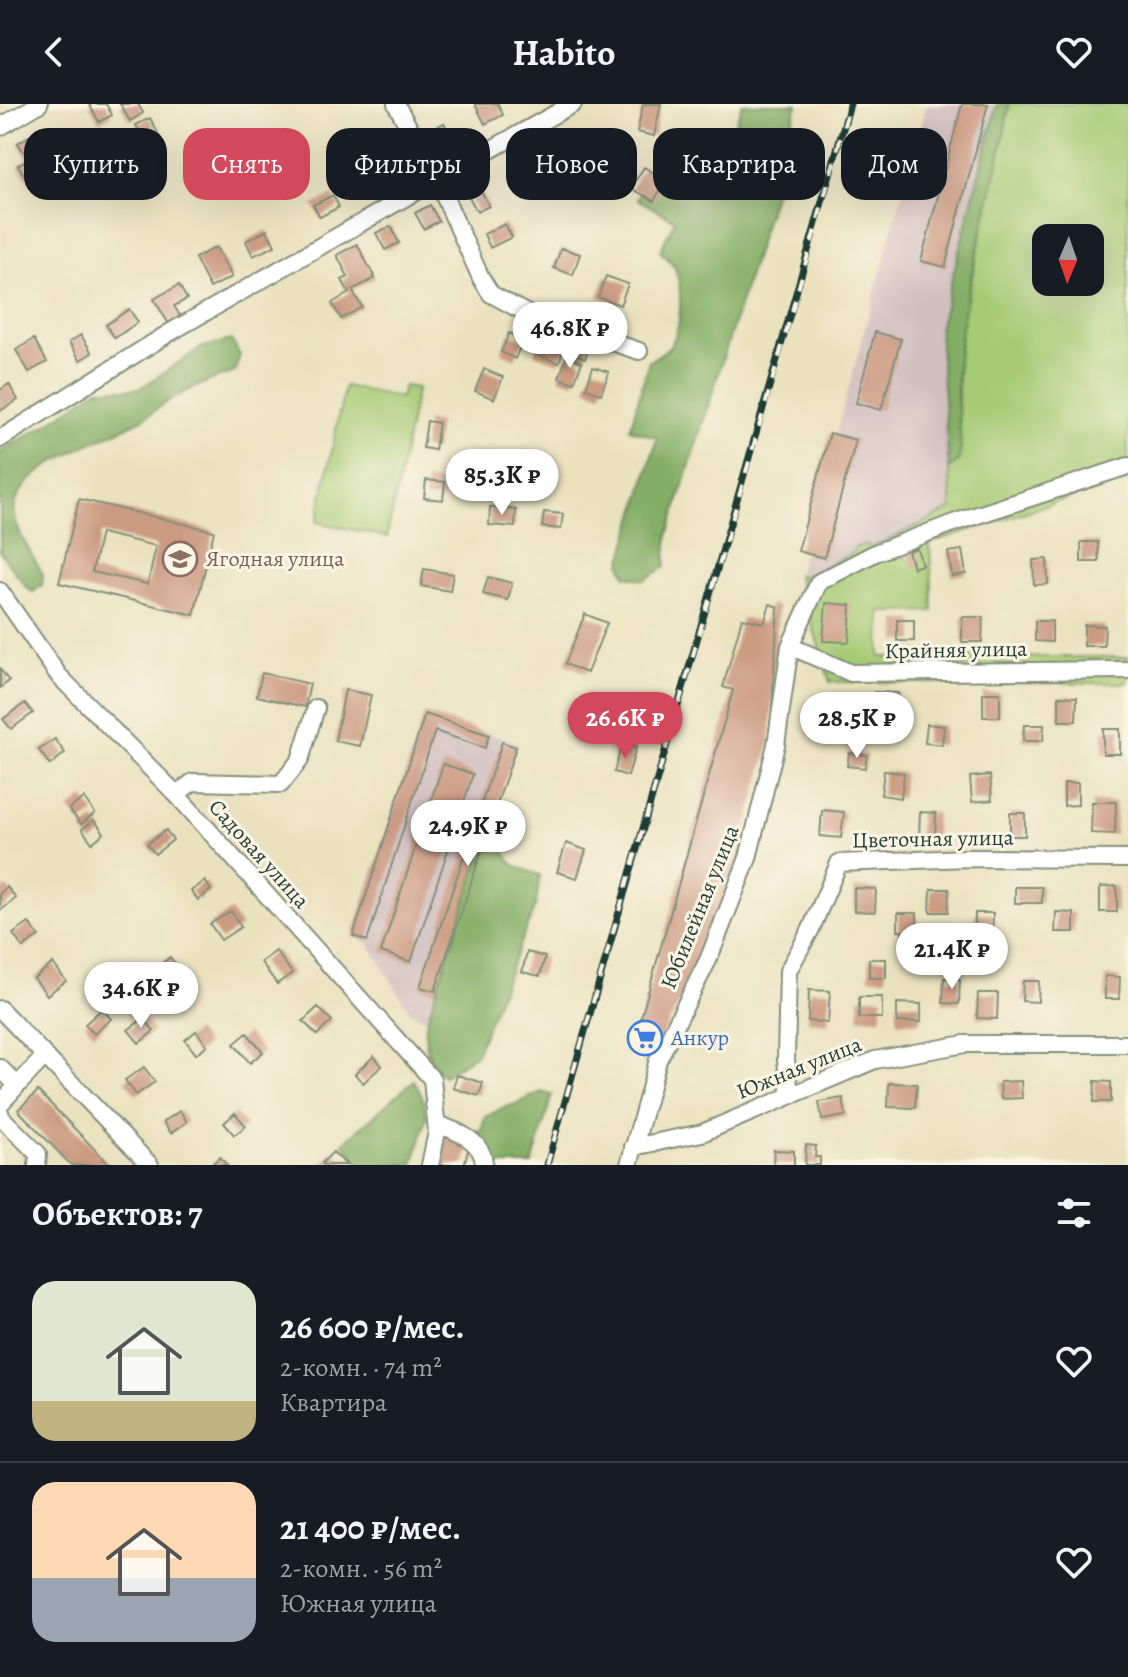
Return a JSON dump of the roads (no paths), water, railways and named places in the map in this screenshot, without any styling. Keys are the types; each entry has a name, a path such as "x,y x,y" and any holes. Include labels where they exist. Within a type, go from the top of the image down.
{"street":[{"path":"0,127 39,104"},
{"path":"396,104 409,128"},
{"path":"490,150 573,104"},
{"path":"0,439 169,333 402,200"},
{"path":"446,200 491,294 528,314 639,351"},
{"name":"Юбилейная улица","path":"629,1165 658,1060 709,958 748,858 776,745 790,646 819,582 875,553 956,522 1128,466"},
{"name":"Садовая улица","path":"0,591 59,676 176,794 432,1079 437,1132 430,1165"},
{"name":"Крайняя улица","path":"790,646 851,673 1128,670"},
{"path":"176,794 193,782 281,784 300,760 316,708"},
{"name":"Цветочная улица","path":"790,1094 786,1060 788,971 811,929 839,863 967,858 1128,859"},
{"path":"0,1009 150,1165"},
{"name":"Южная улица","path":"633,1147 702,1133 875,1060 965,1044 1128,1044"},
{"path":"0,1104 45,1056"},
{"path":"0,1068 17,1085"},
{"path":"0,1112 1,1117 38,1154 37,1165"},
{"path":"437,1124 455,1130 475,1144 484,1154 484,1165"}],"railway":[{"path":"547,1165 850,104"}],"place":[{"name":"Ягодная улица","path":"180,559"},
{"name":"Анкур","path":"645,1038"}]}
